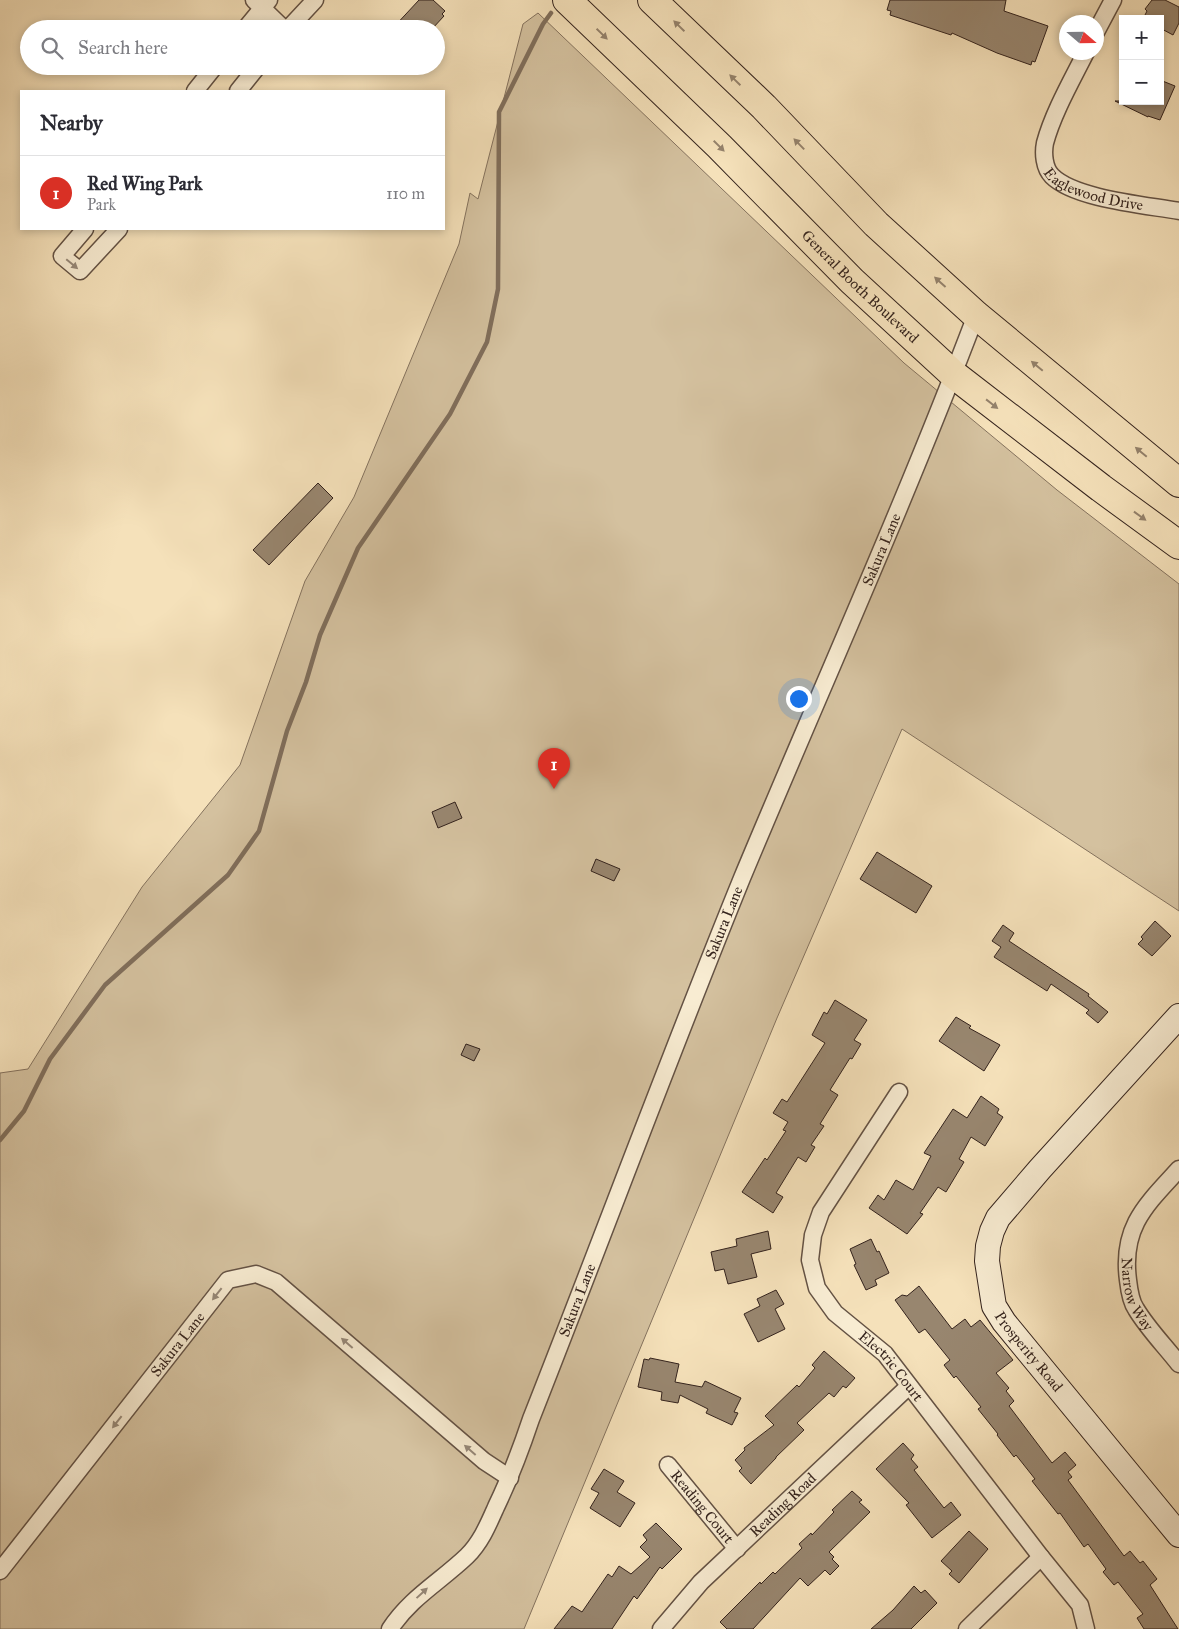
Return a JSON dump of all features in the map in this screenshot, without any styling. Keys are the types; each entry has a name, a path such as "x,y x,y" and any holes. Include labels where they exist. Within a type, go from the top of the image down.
{"highway":[{"name":"General Booth Boulevard","path":"567,0 719,146 852,281 954,374 1101,488 1179,545"},
{"path":"652,0 764,107 876,224 976,315 1179,483"}],"street":[{"path":"295,20 315,0"},
{"path":"1103,15 1108,1"},
{"path":"251,20 262,2 278,20"},
{"name":"Eaglewood Drive","path":"1082,60 1062,100 1045,144 1045,160 1050,174 1065,186 1105,198 1179,211"},
{"path":"196,90 208,75"},
{"path":"239,90 251,75"},
{"path":"84,230 62,256 80,270 118,230"},
{"name":"Sakura Lane","path":"390,1629 400,1614 434,1583 468,1556 482,1538 510,1478 742,881 954,374 976,315"},
{"name":"Prosperity Road","path":"1179,1016 998,1218 988,1246 987,1261 994,1306 1004,1322 1179,1535"},
{"name":"Electric Court","path":"899,1092 821,1212 813,1235 810,1260 817,1288 836,1313 885,1354 1080,1605 1086,1629"},
{"name":"Narrow Way","path":"1179,1169 1153,1197 1137,1219 1129,1241 1126,1265 1134,1308 1179,1364"},
{"name":"Sakura Lane","path":"0,1571 228,1280 256,1274 276,1282 484,1462 510,1478"},
{"name":"Reading Road","path":"661,1629 701,1582 909,1386"},
{"name":"Reading Court","path":"668,1465 737,1549"},
{"path":"967,1629 1041,1557"}],"shaded area":[{"path":"538,13 904,363 1057,490 1179,584 1179,911 902,729 777,1018 524,1629 0,1629 0,1073 28,1069 142,887 240,765 305,581 354,497 459,244 470,193 478,199 523,24"}],"building":[{"path":"419,0 433,0 445,11 440,20 400,20"},
{"path":"890,0 1006,0 1004,11 1048,26 1035,62 1032,61 1031,65 997,53 952,33 951,35 890,15 891,11 887,10"},
{"path":"1152,0 1165,0 1179,7 1179,23 1173,35 1164,30 1164,15 1145,15 1147,11 1145,9"},
{"path":"1164,82 1175,86 1160,120 1148,117 1123,105 1164,105"},
{"path":"318,483 333,498 269,565 253,550"},
{"path":"455,802 462,818 438,828 432,812"},
{"path":"877,852 932,886 916,913 860,879"},
{"path":"596,859 620,869 614,881 591,871"},
{"path":"1155,921 1171,936 1152,956 1138,944 1143,939 1141,937"},
{"path":"1003,925 1014,933 1009,941 1089,994 1088,996 1108,1012 1098,1023 1086,1013 1089,1010 1051,984 1047,991 994,957 1001,947 992,941"},
{"path":"835,1000 867,1020 854,1040 861,1044 830,1090 838,1095 820,1124 824,1126 811,1145 815,1147 806,1162 798,1157 776,1193 783,1197 773,1213 742,1192 765,1158 767,1160 786,1131 783,1130 788,1122 773,1113 782,1099 787,1102 825,1043 812,1035 824,1012 827,1014"},
{"path":"956,1017 971,1026 969,1028 1000,1045 984,1071 939,1041"},
{"path":"466,1044 480,1049 474,1061 461,1055"},
{"path":"981,1096 999,1109 997,1113 1003,1117 985,1146 971,1137 959,1159 964,1162 946,1192 938,1187 920,1213 923,1214 907,1234 869,1208 878,1195 884,1200 896,1180 913,1190 931,1156 924,1153 953,1109 967,1118"},
{"path":"768,1231 771,1249 751,1254 757,1277 728,1284 724,1269 715,1271 711,1252 737,1246 736,1239"},
{"path":"871,1239 889,1273 875,1280 877,1285 866,1290 854,1265 856,1264 850,1249"},
{"path":"919,1286 952,1329 965,1319 971,1327 980,1320 1013,1360 996,1373 1009,1388 1006,1391 1014,1401 1009,1406 1052,1463 1065,1452 1076,1465 1068,1472 1072,1477 1068,1480 1124,1556 1130,1551 1140,1563 1143,1561 1157,1579 1150,1585 1178,1629 1144,1629 1137,1618 1143,1614 1118,1582 1114,1585 1103,1572 1106,1569 1088,1544 1084,1547 1060,1513 1058,1514 1032,1481 1035,1479 1016,1455 1014,1457 997,1435 978,1409 981,1407 956,1376 954,1378 944,1365 950,1360 925,1329 919,1333 895,1300 902,1295 907,1296"},
{"path":"776,1290 784,1304 775,1309 785,1329 758,1342 744,1314 760,1306 757,1299"},
{"path":"824,1351 855,1378 846,1388 843,1386 834,1397 829,1393 797,1423 804,1430 751,1484 739,1471 742,1468 735,1460 745,1450 744,1448 774,1425 765,1416 797,1385 799,1387 815,1368 812,1365"},
{"path":"650,1358 679,1364 675,1382 702,1387 705,1381 741,1398 734,1412 738,1413 732,1425 706,1413 708,1409 680,1395 678,1403 661,1400 662,1392 638,1387 644,1359 649,1360"},
{"path":"903,1443 914,1455 911,1459 918,1467 914,1470 944,1508 951,1502 961,1515 932,1538 906,1505 909,1503 876,1469"},
{"path":"604,1469 624,1481 617,1492 635,1503 620,1527 590,1508 599,1493 591,1489"},
{"path":"852,1491 862,1500 859,1502 870,1512 829,1552 834,1557 832,1559 839,1566 830,1575 825,1570 808,1586 800,1578 753,1629 727,1629 720,1622 760,1582 761,1584 773,1572 775,1574 802,1548 799,1544 811,1533 812,1535 834,1512 832,1510"},
{"path":"656,1523 682,1549 662,1569 660,1567 637,1599 634,1596 612,1629 554,1629 572,1606 582,1612 608,1574 612,1577 619,1566 631,1574 650,1557 640,1547 647,1540 643,1535"},
{"path":"969,1531 988,1549 959,1583 949,1574 952,1571 941,1561"},
{"path":"914,1586 921,1593 925,1590 937,1603 911,1629 871,1629 893,1610"}],"waterway":[{"path":"0,1140 24,1111 50,1059 105,985 228,875 259,831 287,731 306,682 320,635 358,548 450,414 487,342 498,289 499,112 543,24 551,13"}],"place":[{"name":"Red Wing Park","path":"554,789"}]}
